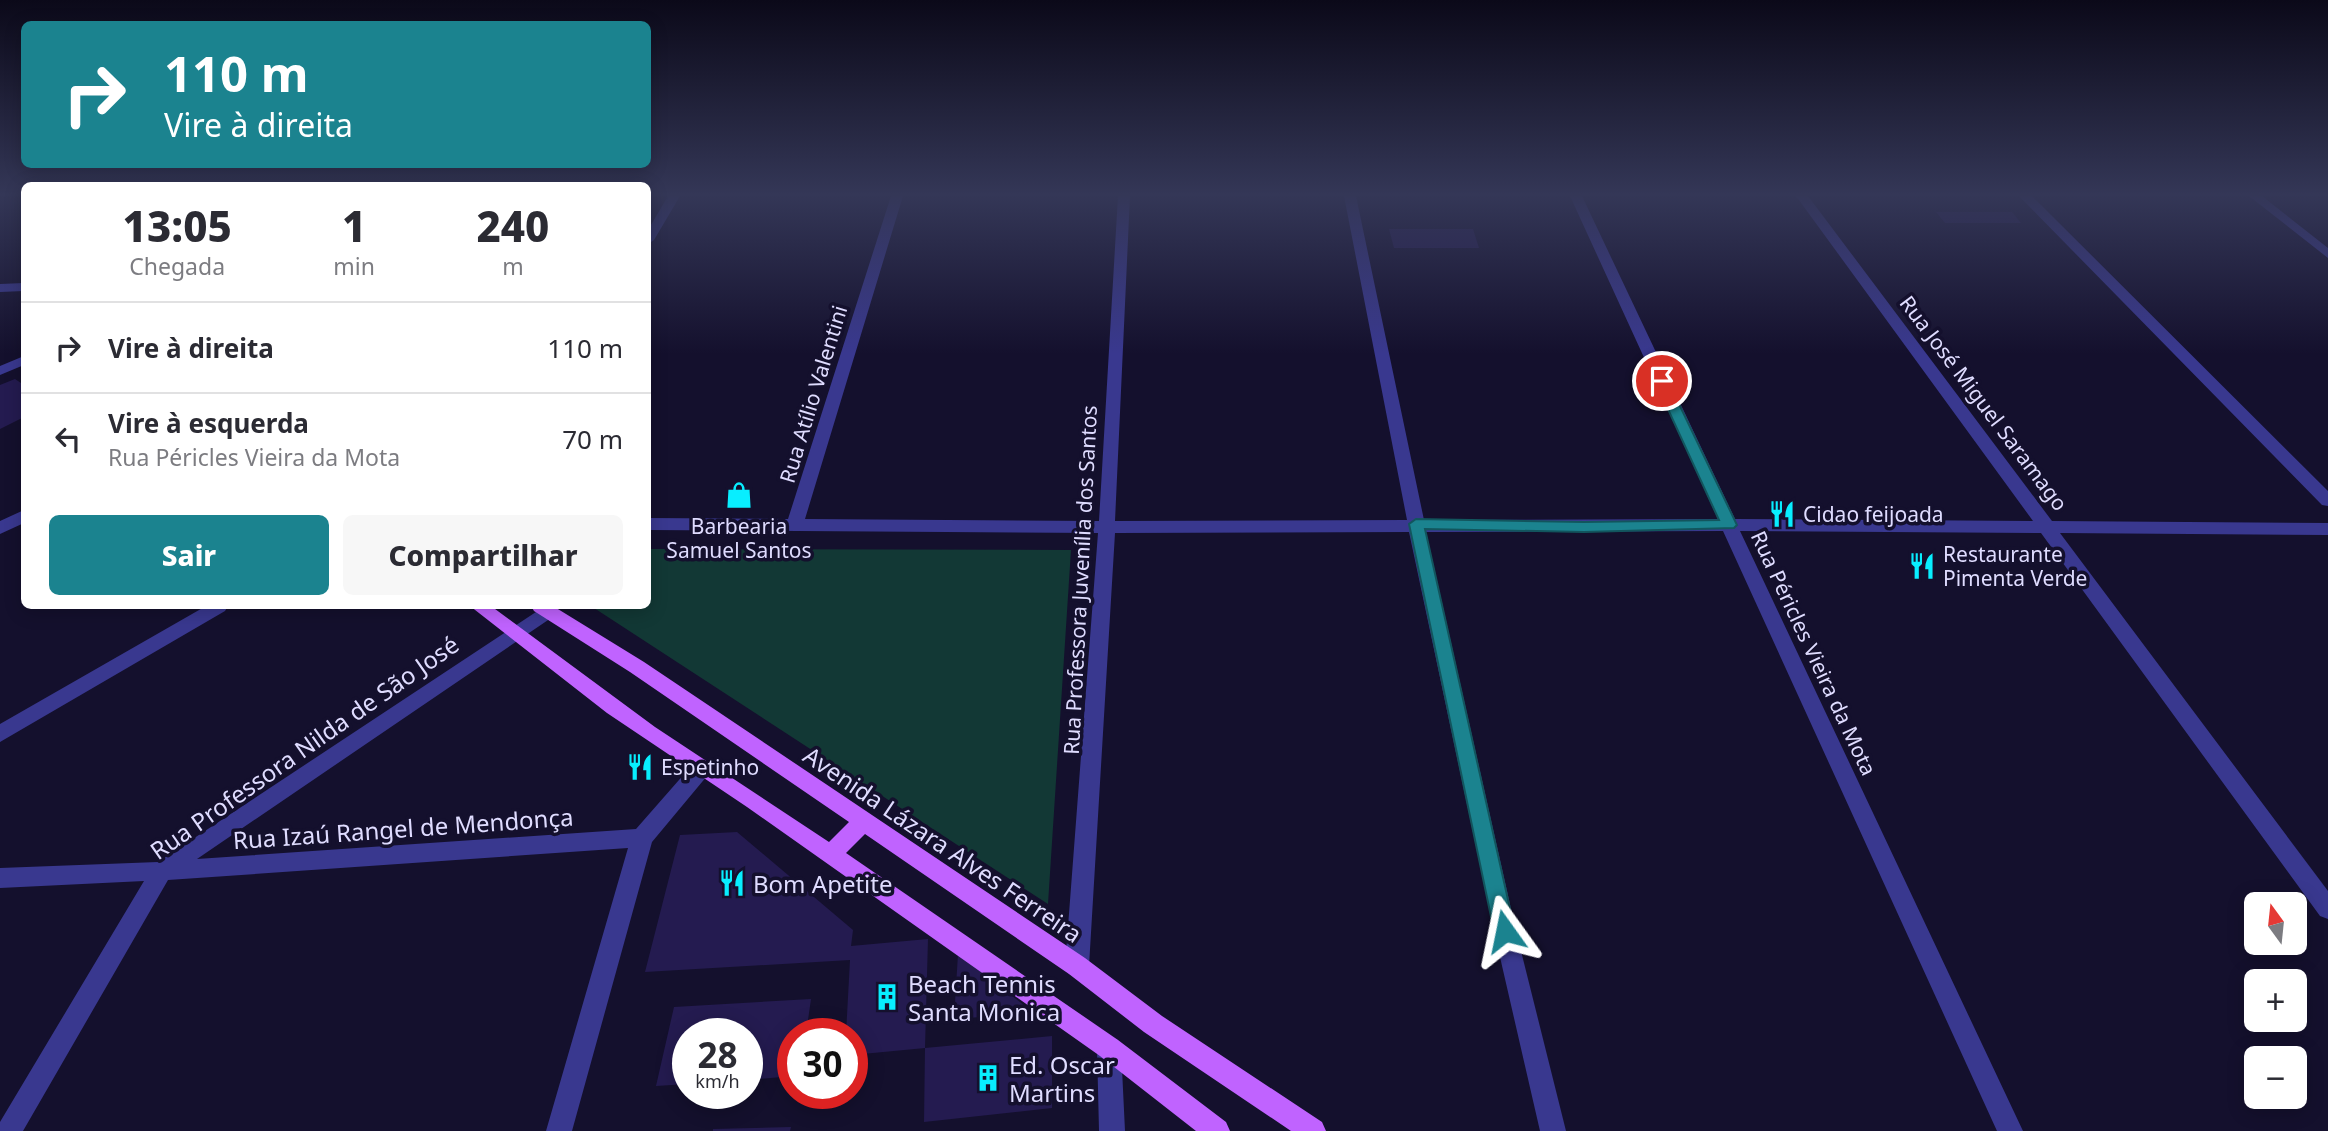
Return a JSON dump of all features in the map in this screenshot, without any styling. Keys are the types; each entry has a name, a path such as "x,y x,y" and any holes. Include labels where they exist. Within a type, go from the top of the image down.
{"main road":[{"path":"483,609 700,770 754,801 1109,1048 1217,1131"},
{"name":"Avenida Lázara Alves Ferreira","path":"546,609 648,675 1077,966 1153,1024 1313,1131"},
{"path":"831,855 863,822"}],"street":[{"name":"Rua Atílio Valentini","path":"795,524 881,249"},
{"name":"Rua Professora Juvenília dos Santos","path":"1077,966 1121,249"},
{"path":"1361,249 1416,524 1505,931 1553,1131"},
{"name":"Rua Péricles Vieira da Mota","path":"1601,249 2010,1131"},
{"name":"Rua José Miguel Saramago","path":"1841,249 2328,909"},
{"path":"2078,249 2328,500"},
{"path":"0,288 21,287"},
{"path":"0,371 21,361"},
{"path":"0,528 21,518"},
{"path":"651,524 1106,527 1416,524 2328,529"},
{"path":"0,734 214,609"},
{"name":"Rua Professora Nilda de São José","path":"9,1131 162,871 515,633 543,609"},
{"path":"559,1131 642,838 700,770"},
{"name":"Rua Izaú Rangel de Mendonça","path":"0,878 162,871 642,838"},
{"path":"1109,1048 1112,1131"}],"green space":[{"path":"651,549 1071,550 1048,904 596,609 651,609"}],"building":[{"path":"15,379 21,383 21,418 0,429 0,385"},
{"name":"Bom Apetite","path":"737,832 853,930 851,946 928,939 925,1048 868,1053 868,1018 847,1018 850,960 645,972 680,835"},
{"path":"958,954 1034,1013 954,1019"},
{"path":"811,999 808,1018 777,1018 777,1077 763,1079 763,1018 672,1018 672,1085 656,1086 674,1007"},
{"name":"Ed. Oscar Martins","path":"1052,1036 1052,1108 924,1122 925,1048"},
{"path":"791,1127 790,1131 713,1131 713,1129"}],"place":[{"name":"Barbearia Samuel Santos","path":"739,495"},
{"name":"Cidao feijoada","path":"1782,514"},
{"name":"Restaurante Pimenta Verde","path":"1922,566"},
{"name":"Espetinho","path":"640,767"},
{"name":"Bom Apetite","path":"732,883"},
{"name":"Beach Tennis Santa Monica","path":"887,997"},
{"name":"Ed. Oscar Martins","path":"988,1078"}],"route":[{"path":"1505,931 1443,635 1416,524 1584,527 1729,525 1662,381"}]}
